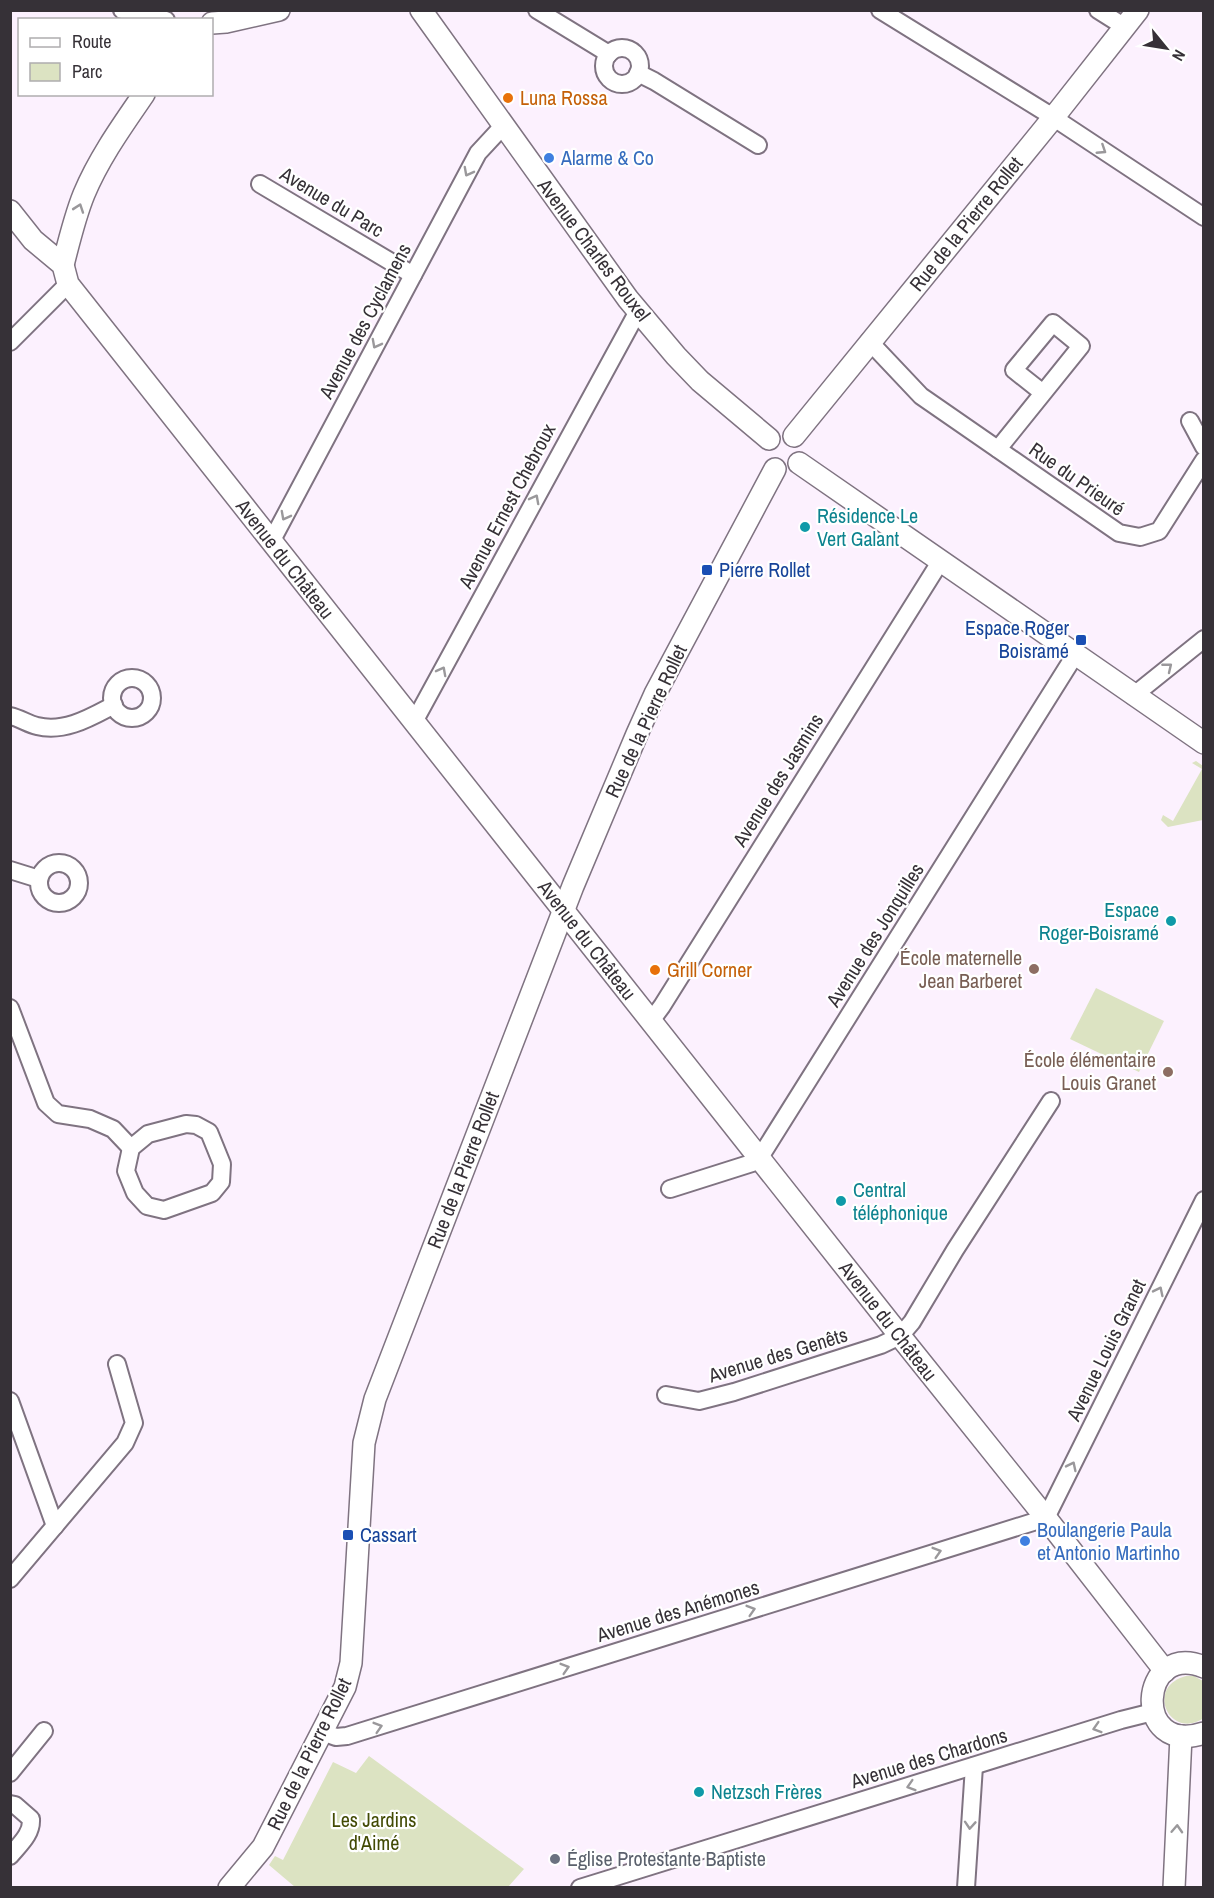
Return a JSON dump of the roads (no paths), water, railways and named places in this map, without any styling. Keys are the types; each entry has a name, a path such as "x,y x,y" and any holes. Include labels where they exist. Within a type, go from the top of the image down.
{"street":[{"path":"122,10 157,18"},
{"path":"213,23 279,10"},
{"path":"537,10 609,54"},
{"path":"880,10 1053,118 1203,217"},
{"path":"1098,10 1131,19"},
{"name":"Avenue Charles Rouxel","path":"425,12 613,280 700,381 769,439"},
{"name":"Rue de la Pierre Rollet","path":"794,436 1131,19"},
{"path":"618,48 634,52 640,62 639,73 635,78 624,83 613,81 605,71 605,59 618,48"},
{"path":"639,73 758,145"},
{"path":"10,342 66,274 72,229 84,193 103,154 143,96"},
{"name":"Avenue des Cyclamens","path":"271,542 478,153 503,126"},
{"name":"Avenue du Parc","path":"260,184 413,275"},
{"name":"Avenue du Château","path":"10,211 33,240 66,274 271,542 1046,1518 1164,1671"},
{"name":"Avenue Ernest Chebroux","path":"414,722 638,311"},
{"name":"Rue du Prieuré","path":"869,341 921,396 1119,533 1140,537 1158,531 1203,460"},
{"name":"Rue du Prieuré","path":"998,449 1043,393"},
{"path":"1190,421 1203,447"},
{"path":"783,433 794,436 801,445 799,463 785,471 775,470 766,462 765,444 773,436 783,433"},
{"path":"799,463 1203,743"},
{"name":"Rue de la Pierre Rollet","path":"229,1887 263,1847 345,1688 351,1663 364,1443 375,1400 564,912 637,734 655,694 775,470"},
{"name":"Avenue des Jasmins","path":"651,1021 940,561"},
{"path":"1133,696 1203,639"},
{"name":"Avenue des Jonquilles","path":"759,1158 1075,654"},
{"path":"10,716 39,726 76,724 114,705"},
{"path":"10,870 39,879"},
{"path":"10,1008 46,1103 58,1114 90,1119 113,1129 131,1148"},
{"path":"900,1336 912,1322 955,1250 1051,1101"},
{"path":"186,1124 196,1125 208,1132 222,1164 221,1182 212,1193 164,1210 147,1206 135,1193 126,1171 131,1148 148,1134 186,1124"},
{"path":"670,1189 740,1167 759,1158"},
{"name":"Avenue Louis Granet","path":"1046,1518 1203,1200"},
{"name":"Avenue des Genêts","path":"666,1395 699,1401 881,1345 900,1336"},
{"path":"10,1579 125,1443 134,1423 117,1364"},
{"path":"10,1401 55,1526"},
{"name":"Avenue des Anémones","path":"322,1732 336,1737 348,1736 1046,1518"},
{"path":"1203,1665 1182,1664 1164,1671 1152,1690 1151,1701 1153,1713 1164,1728 1181,1736 1203,1733"},
{"name":"Avenue des Chardons","path":"580,1887 1121,1720 1153,1713"},
{"path":"10,1773 44,1731"},
{"path":"1174,1887 1181,1736"},
{"path":"966,1887 974,1766"},
{"path":"10,1804 15,1805 31,1819 28,1835 10,1856"}],"place":[{"name":"Luna Rossa","path":"508,98"},
{"name":"Alarme & Co","path":"549,158"},
{"name":"Résidence Le Vert Galant","path":"805,527"},
{"name":"Pierre Rollet","path":"707,570"},
{"name":"Espace Roger Boisramé","path":"1081,640"},
{"name":"Espace Roger-Boisramé","path":"1171,921"},
{"name":"École maternelle Jean Barberet","path":"1034,969"},
{"name":"Grill Corner","path":"655,970"},
{"name":"École élémentaire Louis Granet","path":"1168,1072"},
{"name":"Central téléphonique","path":"841,1201"},
{"name":"Cassart","path":"348,1535"},
{"name":"Boulangerie Paula et Antonio Martinho","path":"1025,1541"},
{"name":"Netzsch Frères","path":"699,1792"},
{"name":"Église Protestante Baptiste","path":"555,1859"}],"park label":[{"name":"Les Jardins d'Aimé","path":"374,1832"}]}
